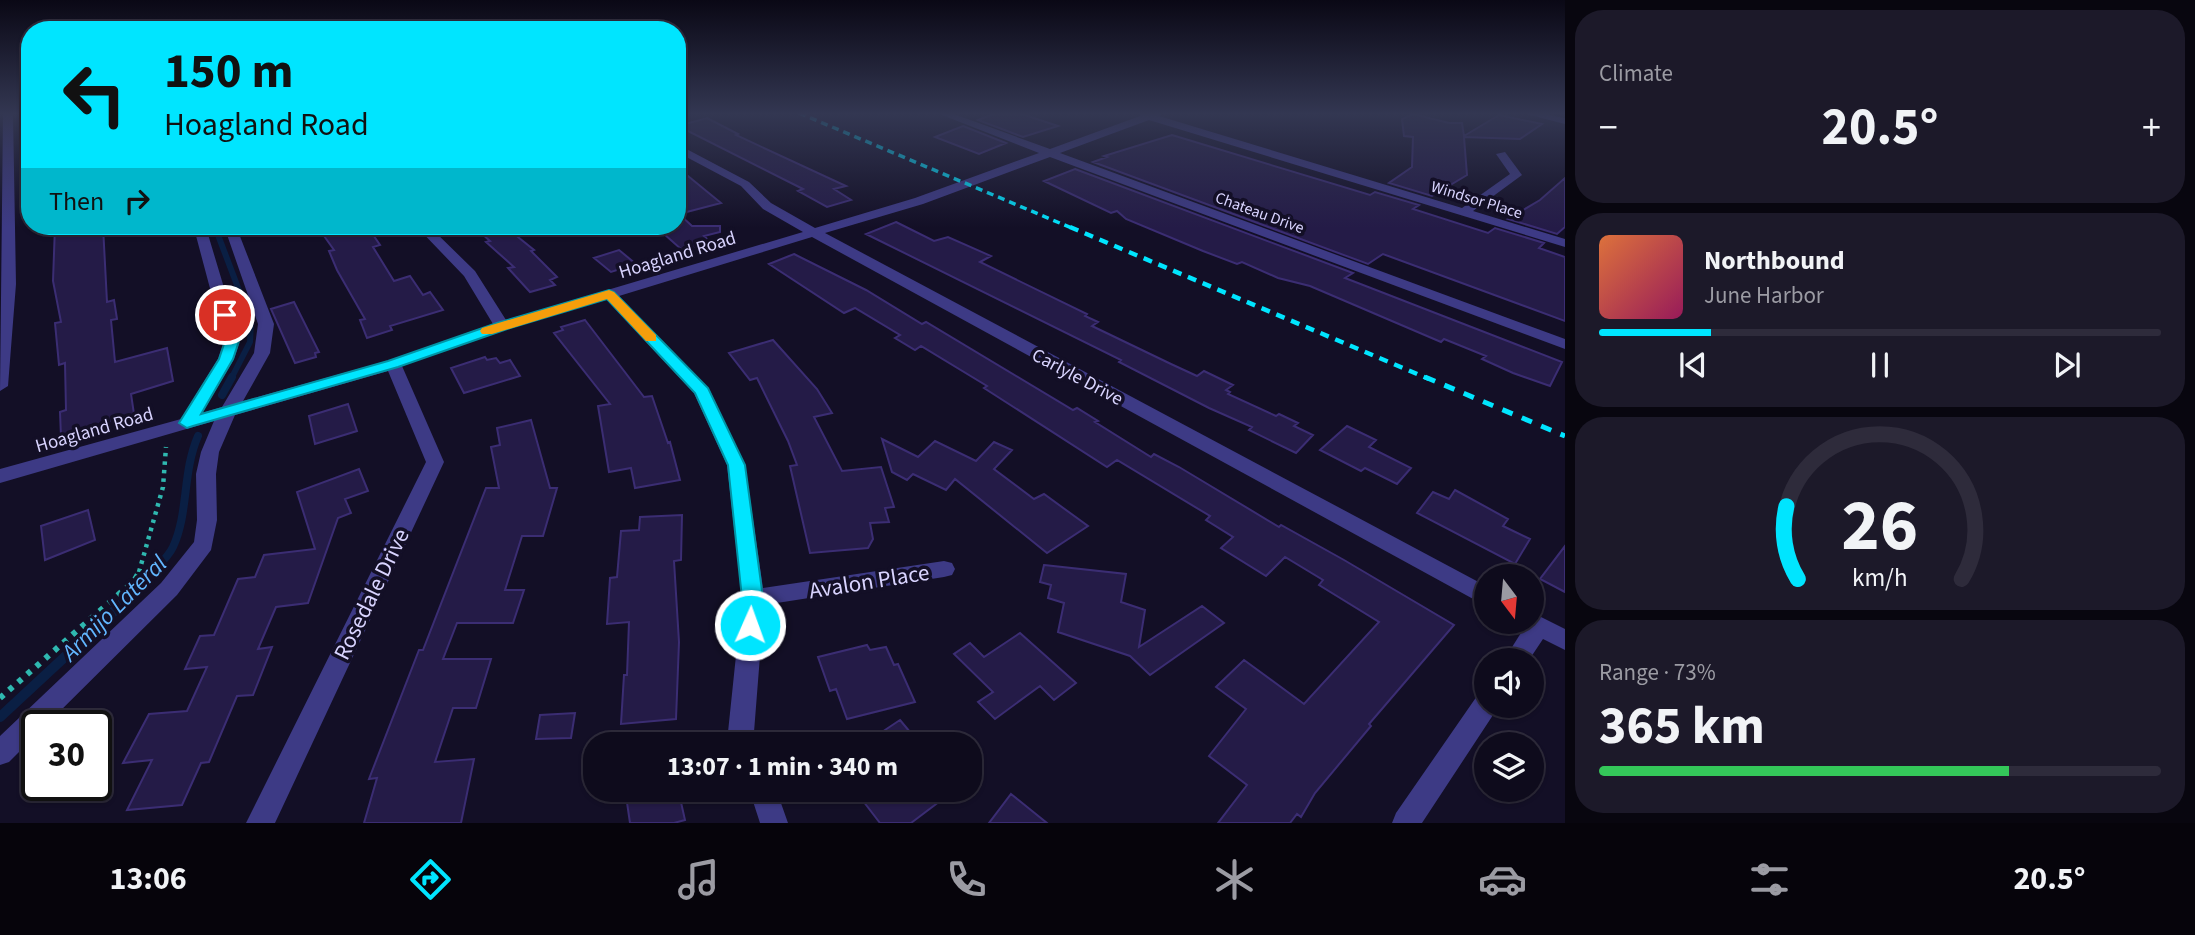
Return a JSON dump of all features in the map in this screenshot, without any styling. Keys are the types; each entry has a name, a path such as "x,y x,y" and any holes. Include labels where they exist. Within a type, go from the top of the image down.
{"street":[{"path":"0,386 7,151"},
{"name":"Chateau Drive","path":"1047,151 1565,344"},
{"name":"Hoagland Road","path":"0,476 393,364 502,326 919,201 1055,151"},
{"name":"Windsor Place","path":"1266,151 1565,243"},
{"name":"Carlyle Drive","path":"686,152 745,184 767,206 814,233 1474,590"},
{"path":"1464,212 1516,175 1501,153"},
{"path":"187,423 226,359 232,341 202,235"},
{"path":"0,753 169,589 204,544 207,520 206,474 210,452 228,411 262,353 266,324 233,235"},
{"path":"431,235 470,274 502,326"},
{"path":"609,294 702,391 736,465 752,598 741,732"},
{"name":"Rosedale Drive","path":"260,823 435,462 393,364"},
{"name":"Avalon Place","path":"752,598 944,569"},
{"path":"1544,628 1565,640"},
{"path":"1406,823 1477,718"},
{"path":"767,802 774,823"}],"path":[{"path":"0,698 134,580 143,565 163,486 166,447 187,423"}],"building":[{"path":"728,151 771,151 846,186 834,189 851,200 827,207 798,191 803,189"},
{"path":"1119,151 1226,151 1370,195 1375,192 1419,205 1413,209 1488,233 1495,228 1544,243 1539,248 1565,257 1565,321 1383,254 1368,264 1093,162 1107,157 1104,156"},
{"path":"1413,151 1465,151 1467,175 1432,196 1389,183 1412,167"},
{"path":"1075,169 1353,273 1345,278 1562,362 1550,386 1482,359 1486,356 1444,339 1441,342 1310,286 1278,278 1242,262 1237,264 1203,251 1126,219 1117,211 1111,213 1044,181"},
{"path":"686,174 721,203 686,212"},
{"path":"1565,178 1565,227 1557,234 1508,219 1540,200"},
{"path":"686,220 692,226 720,226 720,232 704,236 709,241 702,243 704,245 682,250 665,235 686,235"},
{"path":"896,222 934,241 948,237 991,256 980,262 1087,314 1085,316 1098,322 1092,326 1197,376 1204,371 1233,385 1226,390 1230,392 1228,394 1298,423 1294,426 1313,435 1296,453 1249,430 1252,427 1119,362 1121,360 866,234"},
{"path":"55,235 103,235 107,302 114,300 117,319 111,320 115,362 167,348 173,381 131,394 134,414 61,437 60,412 66,410 65,363 59,365 55,323 61,322 53,281"},
{"path":"323,235 373,235 380,245 373,247 394,281 410,276 423,295 430,292 443,310 390,326 392,330 367,338 360,320 365,319 329,251 334,250"},
{"path":"483,235 515,235 534,250 531,251 557,277 550,280 555,285 530,292 508,268 514,267 486,242 490,241"},
{"path":"619,250 636,264 611,272 594,258"},
{"path":"794,254 866,290 922,324 926,322 1073,410 1077,408 1151,457 1154,454 1179,467 1279,527 1281,525 1344,560 1454,625 1369,724 1371,726 1315,793 1301,817 1297,814 1290,823 1218,823 1247,785 1209,756 1246,709 1216,687 1244,660 1304,704 1379,622 1319,585 1323,580 1285,557 1266,576 1221,548 1233,537 1206,520 1210,516 1117,460 1107,467 984,388 987,386 921,346 915,350 895,338 900,335 855,308 844,313 769,264"},
{"path":"294,302 319,352 315,353 316,357 295,363 271,309"},
{"path":"585,320 644,397 652,396 668,443 670,442 680,480 635,488 631,468 609,472 598,406 610,404 554,333 563,330 561,327"},
{"path":"773,340 817,389 832,413 814,417 842,471 881,467 894,507 885,508 889,522 870,523 873,539 868,548 810,553 790,466 797,465 788,441 757,378 750,380 729,353"},
{"path":"485,357 487,360 496,358 500,363 510,360 520,376 464,393 451,368"},
{"path":"348,404 357,431 315,444 309,416"},
{"path":"531,420 550,488 557,488 543,536 522,536 505,590 524,590 513,623 457,623 443,659 491,659 476,708 453,708 435,762 474,759 461,823 364,823 377,778 369,779 419,650 423,650 486,488 499,488 491,447 500,445 497,428"},
{"path":"1347,426 1376,440 1369,447 1411,468 1397,484 1365,468 1361,471 1320,450"},
{"path":"882,439 918,457 935,441 976,461 994,442 1012,450 994,469 1034,499 1044,494 1088,526 1047,553 955,479 946,490 913,474 907,480 892,472"},
{"path":"359,469 368,491 345,499 351,513 338,518 308,603 276,607 258,649 272,647 253,695 237,696 209,762 201,763 182,805 127,810 152,760 123,763 149,714 187,711 207,667 185,669 200,636 214,635 238,579 255,577 264,555 315,549 297,492"},
{"path":"1455,490 1508,519 1503,526 1530,539 1515,564 1417,513 1433,492 1449,499"},
{"path":"88,510 95,540 45,560 41,526"},
{"path":"682,515 681,560 674,561 679,642 676,719 621,724 624,675 627,675 629,622 607,624 610,578 617,577 621,531 639,530 640,517"},
{"path":"1565,546 1565,592 1544,581 1544,574"},
{"path":"1044,565 1126,574 1121,602 1145,610 1139,647 1202,606 1224,623 1150,675 1130,656 1058,632 1064,603 1048,598 1051,585 1040,582"},
{"path":"1020,633 1076,683 1054,700 1040,686 995,719 978,702 993,692 954,654 970,643 984,657"},
{"path":"867,645 870,650 886,647 894,665 898,664 915,702 847,719 836,689 830,691 818,657"},
{"path":"575,713 571,738 536,739 540,715"},
{"path":"900,720 910,732 882,732"},
{"path":"1011,794 1047,823 989,823"},
{"path":"627,802 681,802 685,820 674,823 630,823"},
{"path":"864,802 939,802 911,823 880,823"}],"waterway":[{"name":"Armijo Lateral","path":"218,235 251,322 250,342 231,379"},
{"name":"Armijo Lateral","path":"222,395 232,377"},
{"name":"Armijo Lateral","path":"152,572 169,554 178,534 190,464 198,436"},
{"name":"Armijo Lateral","path":"0,717 154,571"}],"railway":[{"path":"890,151 1074,229"},
{"path":"1070,227 1429,379"},
{"path":"1425,377 1565,436"}],"slow traffic":[{"path":"487,331 609,294 651,338"}],"route":[{"path":"225,315 232,341 226,359 187,423 393,364 502,326 609,294 702,391 736,465 752,598 750,625"}]}
